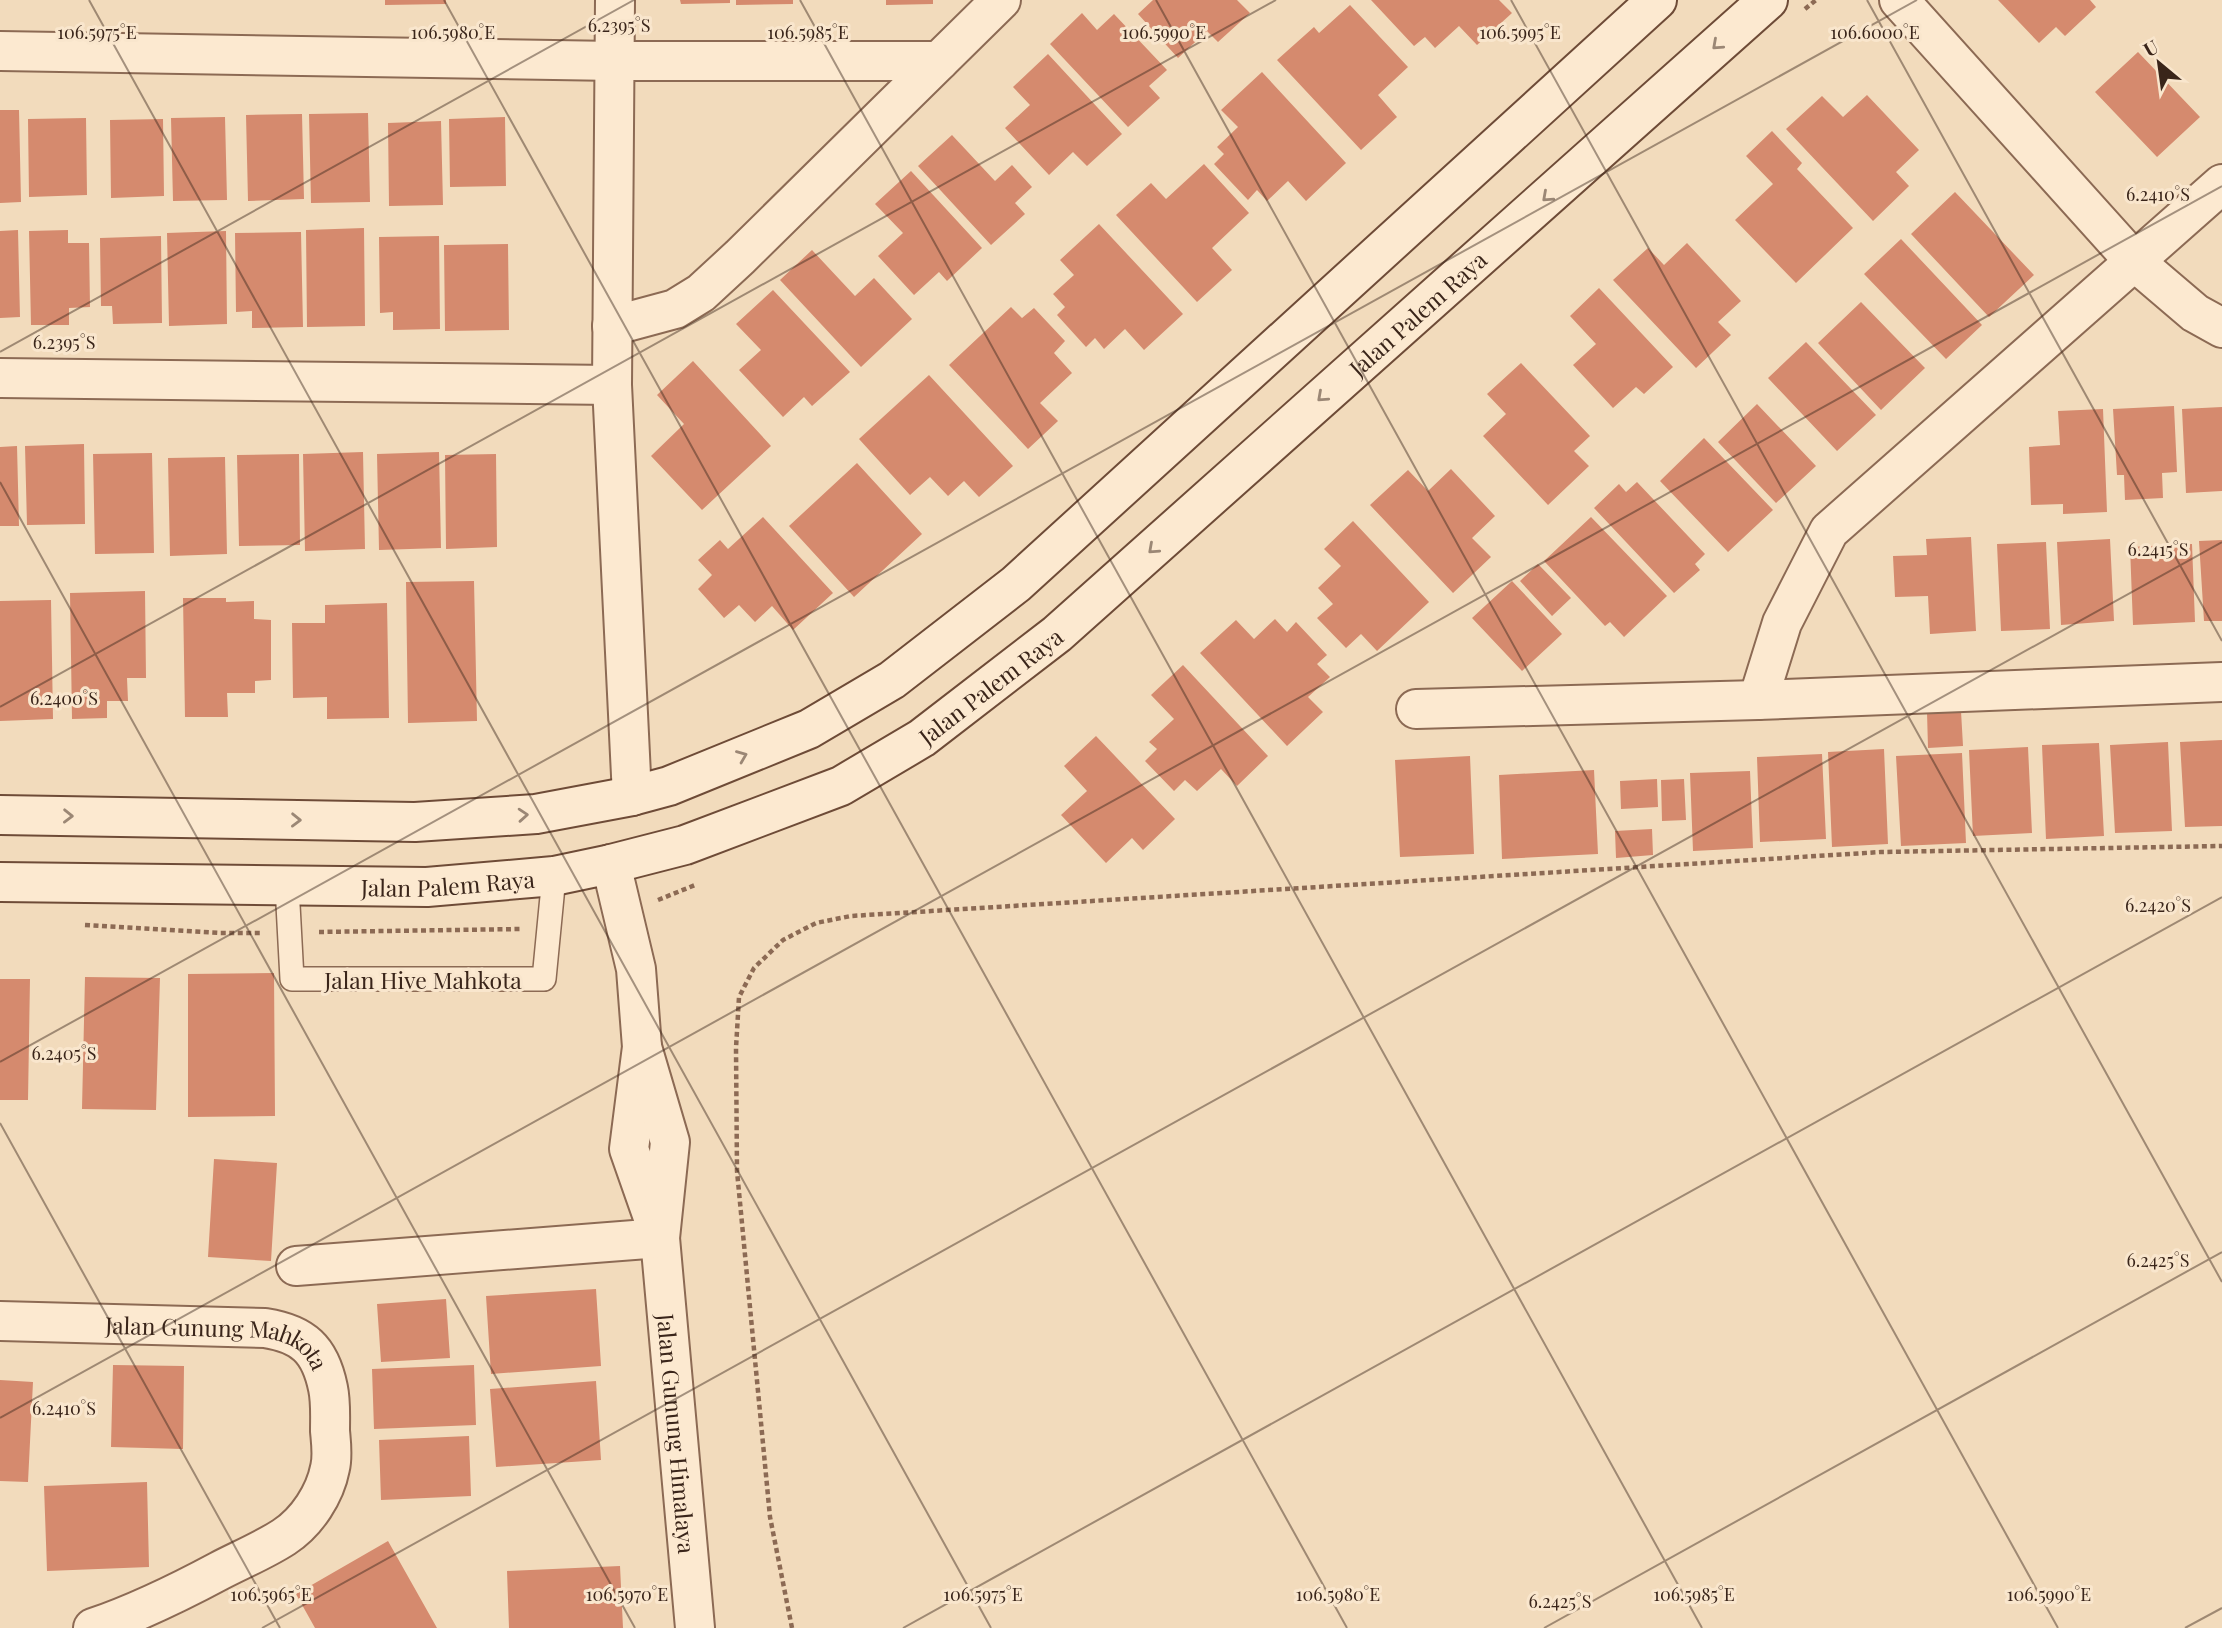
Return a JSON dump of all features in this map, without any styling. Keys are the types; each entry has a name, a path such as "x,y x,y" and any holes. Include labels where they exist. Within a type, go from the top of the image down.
{"street":[{"path":"615,0 611,385 632,796"},
{"path":"611,326 675,309 701,293 1001,0"},
{"path":"0,815 415,822 536,814 632,796 668,786 809,729 903,672 1016,584 1657,0"},
{"name":"Jalan Palem Raya","path":"0,882 427,887 554,876 685,845 841,786 922,738 1057,634 1768,0"},
{"path":"1899,0 2134,261 2196,313 2222,328"},
{"path":"0,51 615,61 939,61"},
{"path":"1758,700 1782,622 1829,531 2222,184"},
{"path":"0,377 611,385"},
{"path":"1416,709 1758,700 2222,682"},
{"name":"Jalan Gunung Himalaya","path":"611,864 636,969 642,1046 629,1149 660,1238 695,1628"},
{"path":"296,1266 660,1238"},
{"name":"Jalan Gunung Mahkota","path":"0,1321 265,1328 285,1331 308,1345 326,1379 330,1399 331,1466 318,1499 307,1517 286,1536 171,1597 93,1628"}],"lane":[{"name":"Jalan Hive Mahkota","path":"287,886 292,979 544,979 554,876"}],"path":[{"path":"792,1628 770,1517 737,1171 736,1048 739,997 754,968 783,940 816,923 851,916 1881,852 2222,846"}],"building":[{"path":"385,0 446,0 446,4 385,5"},
{"path":"680,0 730,0 730,3 681,4"},
{"path":"736,0 793,0 793,4 736,5"},
{"path":"886,0 933,0 933,4 886,5"},
{"path":"1153,0 1237,0 1250,13 1218,42 1207,31 1178,58 1138,14"},
{"path":"1371,0 1499,0 1512,13 1477,45 1459,26 1435,48 1425,37 1414,46"},
{"path":"1998,0 2090,0 2096,7 2065,36 2056,27 2039,43"},
{"path":"1350,5 1408,67 1378,95 1397,117 1361,150 1277,60 1314,27 1319,33"},
{"path":"1082,13 1097,30 1114,14 1167,70 1149,86 1160,98 1128,127 1050,44"},
{"path":"2138,52 2200,117 2157,157 2095,92"},
{"path":"1048,54 1122,134 1087,166 1073,152 1049,175 1005,128 1030,105 1013,87"},
{"path":"1262,72 1346,163 1306,201 1288,181 1267,201 1257,190 1248,200 1214,164 1224,154 1217,147 1238,127 1221,110"},
{"path":"1867,95 1919,150 1896,172 1909,186 1873,221 1786,129 1822,96 1843,117"},
{"path":"0,110 19,110 21,202 0,203"},
{"path":"368,113 370,202 311,203 309,114"},
{"path":"302,114 304,199 248,201 246,115"},
{"path":"225,117 227,200 173,201 171,118"},
{"path":"505,117 506,186 450,187 449,119"},
{"path":"86,118 87,195 29,197 28,119"},
{"path":"163,119 164,196 111,198 110,120"},
{"path":"441,121 443,205 389,206 388,123"},
{"path":"1772,131 1802,163 1797,169 1853,228 1796,283 1735,220 1773,184 1746,156"},
{"path":"952,135 995,181 1012,165 1032,187 1015,203 1025,214 991,245 918,166"},
{"path":"1204,164 1249,213 1212,248 1232,270 1197,302 1116,215 1151,183 1166,199"},
{"path":"911,171 982,248 947,281 939,272 914,295 878,256 903,233 875,204"},
{"path":"1955,192 2034,275 1989,317 1911,234"},
{"path":"1099,224 1183,314 1144,350 1125,329 1104,349 1095,338 1086,347 1057,315 1065,307 1053,294 1074,275 1060,260"},
{"path":"364,228 365,326 307,327 306,230"},
{"path":"18,230 20,317 0,318 0,231"},
{"path":"68,230 68,243 89,243 90,307 69,308 69,325 31,325 29,231"},
{"path":"226,231 227,324 169,326 167,233"},
{"path":"301,232 303,327 252,328 252,311 236,312 235,233"},
{"path":"161,236 162,323 113,324 112,306 101,306 100,238"},
{"path":"439,236 440,329 393,330 393,312 380,313 379,237"},
{"path":"1901,239 1982,325 1946,359 1864,274"},
{"path":"1687,243 1741,301 1718,322 1731,335 1696,368 1613,280 1648,248 1664,265"},
{"path":"508,244 509,330 445,331 444,245"},
{"path":"812,250 855,296 874,278 912,319 861,367 780,280"},
{"path":"1599,288 1673,367 1644,394 1636,387 1613,408 1573,365 1596,344 1570,316"},
{"path":"773,290 850,372 812,406 804,397 783,417 739,370 761,350 736,324"},
{"path":"1861,302 1925,368 1881,410 1818,343"},
{"path":"1011,307 1022,318 1034,308 1065,341 1054,353 1072,373 1040,403 1058,421 1028,449 949,365"},
{"path":"1806,342 1876,415 1837,451 1768,378"},
{"path":"693,361 771,446 702,510 651,456 684,424 657,395"},
{"path":"1521,363 1590,436 1574,451 1589,466 1548,505 1483,436 1506,414 1487,394"},
{"path":"929,375 1013,466 979,497 964,481 948,496 930,477 910,495 859,439"},
{"path":"1757,404 1816,466 1776,503 1718,442"},
{"path":"2174,406 2177,472 2162,473 2163,498 2125,500 2124,475 2117,475 2113,409"},
{"path":"2222,407 2222,491 2186,493 2182,409"},
{"path":"2103,409 2107,512 2063,514 2063,504 2031,505 2029,447 2060,445 2058,411"},
{"path":"1704,438 1773,510 1728,552 1660,481"},
{"path":"84,444 85,524 27,525 25,446"},
{"path":"17,446 19,526 0,526 0,447"},
{"path":"363,452 365,549 305,551 303,454"},
{"path":"439,452 441,548 379,550 377,454"},
{"path":"152,453 154,553 95,554 93,454"},
{"path":"299,454 300,545 239,546 237,455"},
{"path":"496,454 497,547 446,549 445,455"},
{"path":"225,457 227,554 170,556 168,458"},
{"path":"857,463 922,534 854,597 789,526"},
{"path":"1451,469 1495,516 1472,538 1491,557 1453,593 1370,505 1408,470 1428,491"},
{"path":"1637,482 1705,554 1695,564 1700,570 1674,593 1594,508 1619,484 1626,492"},
{"path":"763,517 833,593 793,630 772,606 755,622 739,605 724,618 698,589 712,575 698,560 720,540 728,549"},
{"path":"1591,517 1667,596 1624,637 1610,622 1605,626 1544,561"},
{"path":"1353,521 1429,602 1377,651 1361,634 1346,648 1317,618 1333,604 1318,588 1341,566 1324,549"},
{"path":"1971,537 1976,631 1930,634 1928,596 1895,597 1893,556 1927,555 1926,539"},
{"path":"2110,539 2114,621 2061,625 2057,542"},
{"path":"2222,540 2222,621 2204,621 2199,541"},
{"path":"2046,542 2050,629 2001,631 1997,544"},
{"path":"2192,544 2195,622 2133,625 2130,547"},
{"path":"1538,564 1571,598 1552,616 1520,581"},
{"path":"474,581 477,721 408,723 406,582"},
{"path":"1512,581 1562,634 1522,671 1472,618"},
{"path":"145,591 146,678 127,678 128,701 107,701 107,718 72,719 70,593"},
{"path":"183,598 226,598 226,602 254,601 254,619 271,620 271,680 255,681 255,693 227,693 228,717 185,717"},
{"path":"51,600 53,719 0,721 0,601"},
{"path":"387,603 389,718 327,719 327,697 293,698 292,623 325,623 325,605"},
{"path":"1275,619 1287,632 1296,622 1327,655 1317,664 1330,677 1308,697 1323,712 1287,746 1200,653 1236,620 1254,639"},
{"path":"1183,665 1268,756 1237,786 1221,769 1197,791 1185,780 1174,791 1145,761 1157,749 1149,742 1174,719 1151,695"},
{"path":"1961,711 1963,746 1928,748 1927,712"},
{"path":"1096,736 1175,819 1143,850 1132,838 1106,863 1061,815 1087,791 1064,766"},
{"path":"2222,740 2222,826 2185,827 2180,742"},
{"path":"2168,742 2172,831 2115,833 2110,745"},
{"path":"2099,743 2104,836 2046,839 2042,745"},
{"path":"2028,747 2032,833 1973,836 1969,750"},
{"path":"1884,749 1888,844 1832,847 1828,752"},
{"path":"1962,753 1966,843 1901,846 1896,756"},
{"path":"1822,754 1826,839 1760,842 1757,757"},
{"path":"1470,756 1474,854 1400,857 1395,760"},
{"path":"1594,770 1598,854 1502,859 1499,775"},
{"path":"1750,771 1753,848 1693,851 1690,773"},
{"path":"1657,779 1658,807 1621,809 1620,781"},
{"path":"1684,779 1686,820 1662,821 1661,780"},
{"path":"1652,829 1653,855 1616,858 1615,831"},
{"path":"274,973 275,1116 188,1117 188,974"},
{"path":"85,977 160,978 156,1110 82,1109"},
{"path":"0,979 30,979 28,1100 0,1100"},
{"path":"214,1159 277,1163 271,1261 208,1257"},
{"path":"596,1289 601,1366 491,1374 486,1296"},
{"path":"446,1299 450,1358 381,1362 377,1304"},
{"path":"113,1365 184,1366 183,1449 111,1447"},
{"path":"474,1365 476,1425 374,1429 372,1369"},
{"path":"0,1380 33,1382 28,1482 0,1481"},
{"path":"596,1381 601,1460 496,1467 490,1389"},
{"path":"469,1436 471,1496 381,1500 379,1440"},
{"path":"147,1482 149,1567 47,1571 44,1486"},
{"path":"388,1541 437,1628 315,1628 296,1594"},
{"path":"620,1566 623,1628 509,1628 507,1571"}]}
